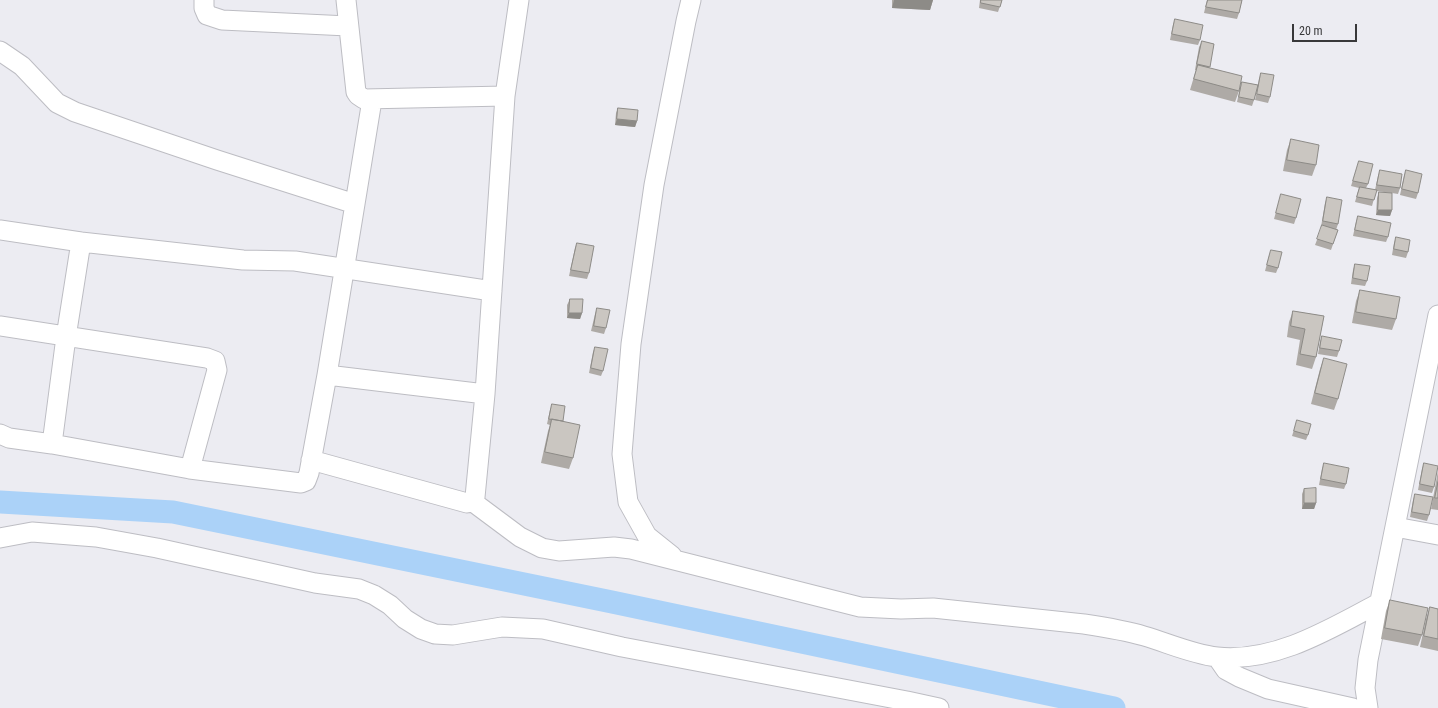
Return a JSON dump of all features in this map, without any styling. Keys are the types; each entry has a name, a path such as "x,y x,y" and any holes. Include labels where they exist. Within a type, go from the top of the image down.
{"street":[{"path":"204,0 204,8 207,15 222,20 348,26"},
{"path":"346,0 356,92 364,99 505,96"},
{"path":"473,502 475,497 485,394 505,96 518,0"},
{"path":"678,561 647,536 628,502 622,454 631,344 654,185 691,0"},
{"path":"0,51 22,66 57,103 75,112 217,160 355,204"},
{"path":"3,438 52,444 190,469 301,482 306,481 326,375 372,100"},
{"path":"0,230 81,242 243,260 295,261 492,291"},
{"path":"52,444 66,337 81,242"},
{"path":"1368,708 1365,688 1368,660 1438,316"},
{"path":"0,326 207,358 215,361 217,370 190,469"},
{"path":"326,375 485,394"},
{"path":"311,460 467,503 473,502 520,537 542,548 558,551 614,547 631,549 860,607 901,609 933,608 1084,624 1143,635 1189,650 1217,657 1249,656 1283,649 1328,631 1379,603"},
{"path":"1395,527 1438,535"},
{"path":"0,538 32,532 96,537 164,550 315,583 360,590 374,595 390,605 421,629 435,634 453,635 502,627 543,629 622,647 939,708"},
{"path":"1217,657 1226,670 1268,689 1353,708"}],"building":[{"path":"981,0 1002,0 1000,7 981,3"},
{"path":"1208,0 1242,0 1239,13 1206,7"},
{"path":"1175,19 1203,25 1200,40 1172,34"},
{"path":"1202,41 1214,44 1210,67 1197,64"},
{"path":"1198,65 1242,76 1239,91 1194,79"},
{"path":"1261,73 1274,75 1270,97 1257,94"},
{"path":"1242,82 1258,85 1254,100 1239,97"},
{"path":"618,108 638,110 637,121 617,119"},
{"path":"1291,139 1319,145 1316,165 1287,160"},
{"path":"1359,161 1373,164 1368,184 1353,181"},
{"path":"1380,170 1402,174 1400,188 1377,185"},
{"path":"1406,170 1422,174 1418,193 1402,189"},
{"path":"1360,187 1377,190 1374,200 1357,197"},
{"path":"1379,192 1392,193 1392,210 1378,210"},
{"path":"1281,194 1301,199 1296,218 1276,213"},
{"path":"1327,197 1342,200 1338,224 1323,221"},
{"path":"1358,216 1391,223 1388,237 1355,230"},
{"path":"1322,225 1338,230 1333,244 1317,239"},
{"path":"1396,237 1410,240 1408,252 1394,249"},
{"path":"577,243 594,246 589,273 571,270"},
{"path":"1271,250 1282,252 1278,268 1267,265"},
{"path":"1355,264 1370,266 1367,281 1353,278"},
{"path":"1360,290 1400,297 1396,319 1356,312"},
{"path":"570,299 583,299 582,313 569,313"},
{"path":"597,308 610,310 606,328 594,326"},
{"path":"1293,311 1324,316 1316,357 1300,354 1305,329 1291,326"},
{"path":"1322,336 1342,340 1339,351 1320,348"},
{"path":"595,347 608,349 603,371 591,368"},
{"path":"1324,358 1347,364 1338,399 1315,393"},
{"path":"552,404 565,406 563,421 549,419"},
{"path":"552,419 580,425 573,458 545,452"},
{"path":"1297,420 1311,424 1308,435 1294,431"},
{"path":"1324,463 1349,468 1346,484 1321,479"},
{"path":"1424,463 1438,466 1434,487 1420,484"},
{"path":"1438,482 1438,498 1435,498"},
{"path":"1316,488 1316,503 1304,503 1304,489"},
{"path":"1415,494 1433,497 1429,515 1412,512"},
{"path":"1390,600 1428,608 1422,635 1385,628"},
{"path":"1430,607 1438,609 1438,639 1424,636"}],"waterway":[{"path":"0,502 173,512 612,602 1114,708"}]}
